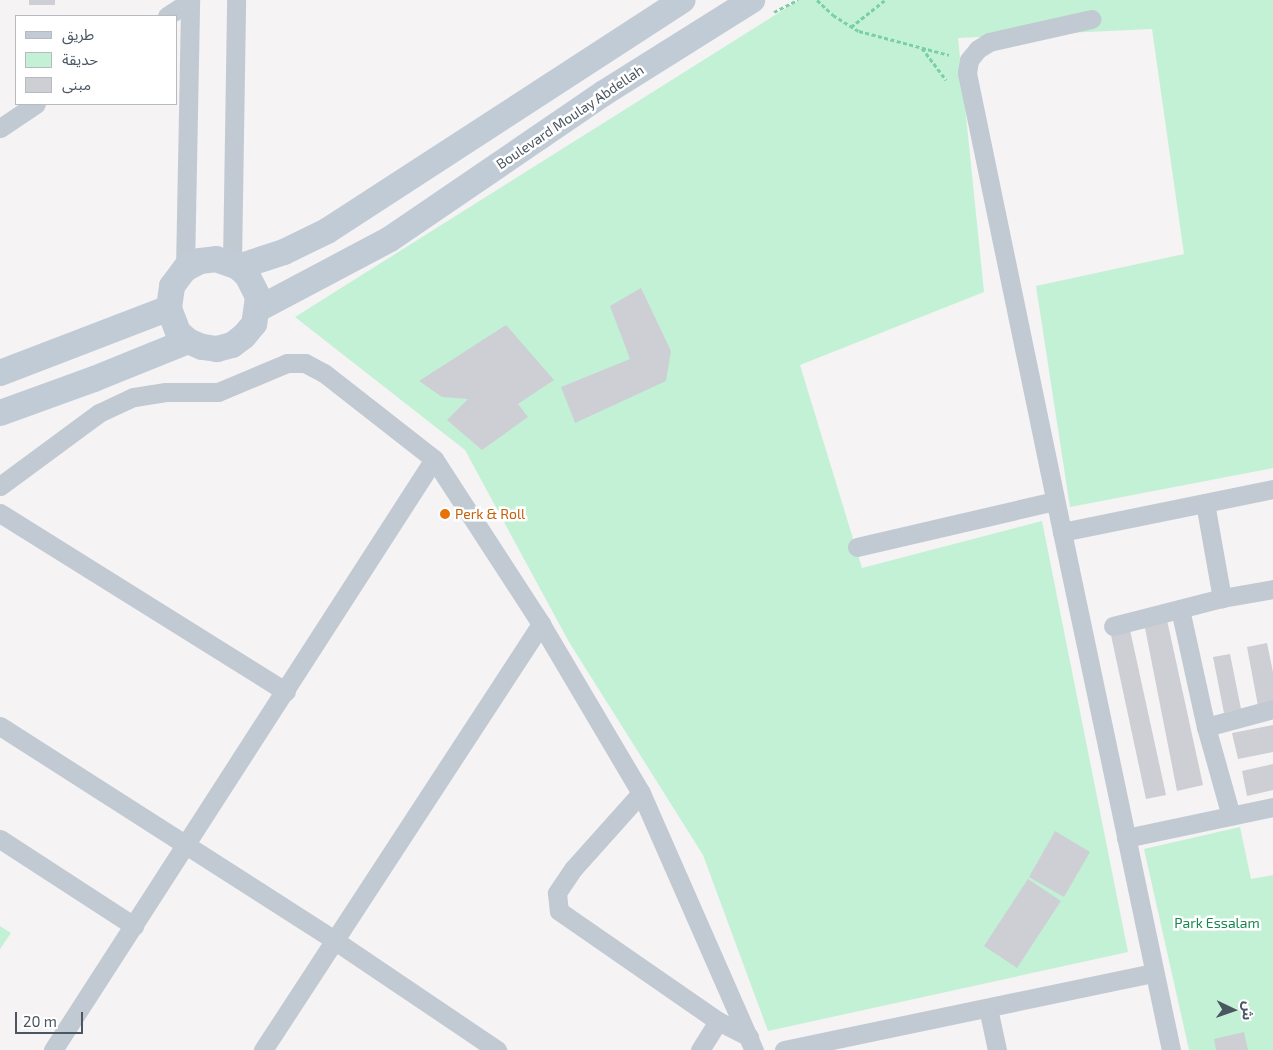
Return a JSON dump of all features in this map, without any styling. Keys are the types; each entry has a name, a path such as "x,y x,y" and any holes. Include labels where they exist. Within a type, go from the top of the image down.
{"main road":[{"path":"235,265 284,252 327,231 683,0"},
{"name":"Boulevard Moulay Abdellah","path":"258,309 390,239 604,93 752,0"},
{"path":"216,259 235,265 254,285 258,309 254,324 244,336 232,345 217,349 202,347 188,341 178,332 169,308 172,286 186,269 200,261 216,259"},
{"path":"0,373 169,308"},
{"path":"0,413 94,380 188,341"}],"street":[{"path":"235,265 236,0"},
{"path":"169,15 190,1"},
{"path":"186,269 190,1"},
{"path":"1091,19 989,42 978,49 969,60 969,85 1171,1050"},
{"path":"0,128 34,105"},
{"path":"0,486 99,413 134,397 166,392 218,392 286,362 305,363 324,373 434,459 541,624 641,793 752,1044"},
{"path":"55,1049 434,459"},
{"path":"1062,532 1273,489"},
{"path":"857,547 1055,501"},
{"path":"1205,503 1222,598"},
{"path":"0,513 286,692"},
{"path":"1113,626 1222,598 1273,589"},
{"path":"1180,609 1206,727 1231,816"},
{"path":"263,1050 541,624"},
{"path":"1206,727 1273,709"},
{"path":"0,726 334,940 497,1050"},
{"path":"641,793 574,870 557,893 557,906 566,918 752,1044"},
{"path":"1126,838 1273,807"},
{"path":"0,839 134,926"},
{"path":"784,1050 1154,973"},
{"path":"988,1008 997,1050"},
{"path":"700,1050 718,1021"}],"path":[{"path":"816,0 851,27 874,36 969,60"},
{"path":"851,27 885,0"}],"green space":[{"path":"799,0 1273,0 1273,468 1070,507 1036,286 1184,254 1152,29 958,38 984,292 800,365 862,568 1042,521 1128,952 768,1031 703,855 569,642 465,450 295,317"},
{"name":"Park Essalam","path":"1240,827 1251,879 1273,875 1273,1050 1189,1050 1144,849"},
{"path":"0,926 11,933 0,949"}],"building":[{"path":"29,0 55,0 55,5 29,5"},
{"path":"641,288 671,351 666,381 575,423 561,387 630,359 610,306"},
{"path":"506,325 554,380 518,404 528,417 482,450 447,420 468,399 442,397 419,381"},
{"path":"1167,620 1203,785 1177,791 1145,628"},
{"path":"1130,630 1166,795 1146,799 1111,635"},
{"path":"1267,643 1273,672 1273,704 1258,706 1247,647"},
{"path":"1230,654 1241,709 1224,713 1213,657"},
{"path":"1273,725 1273,752 1238,759 1232,733"},
{"path":"1273,764 1273,790 1247,796 1242,771"},
{"path":"1055,831 1090,852 1064,897 1029,877"},
{"path":"1028,879 1061,901 1017,968 984,946"},
{"path":"1244,1032 1248,1050 1216,1050 1214,1039"}],"place":[{"name":"Perk & Roll","path":"445,514"}]}
